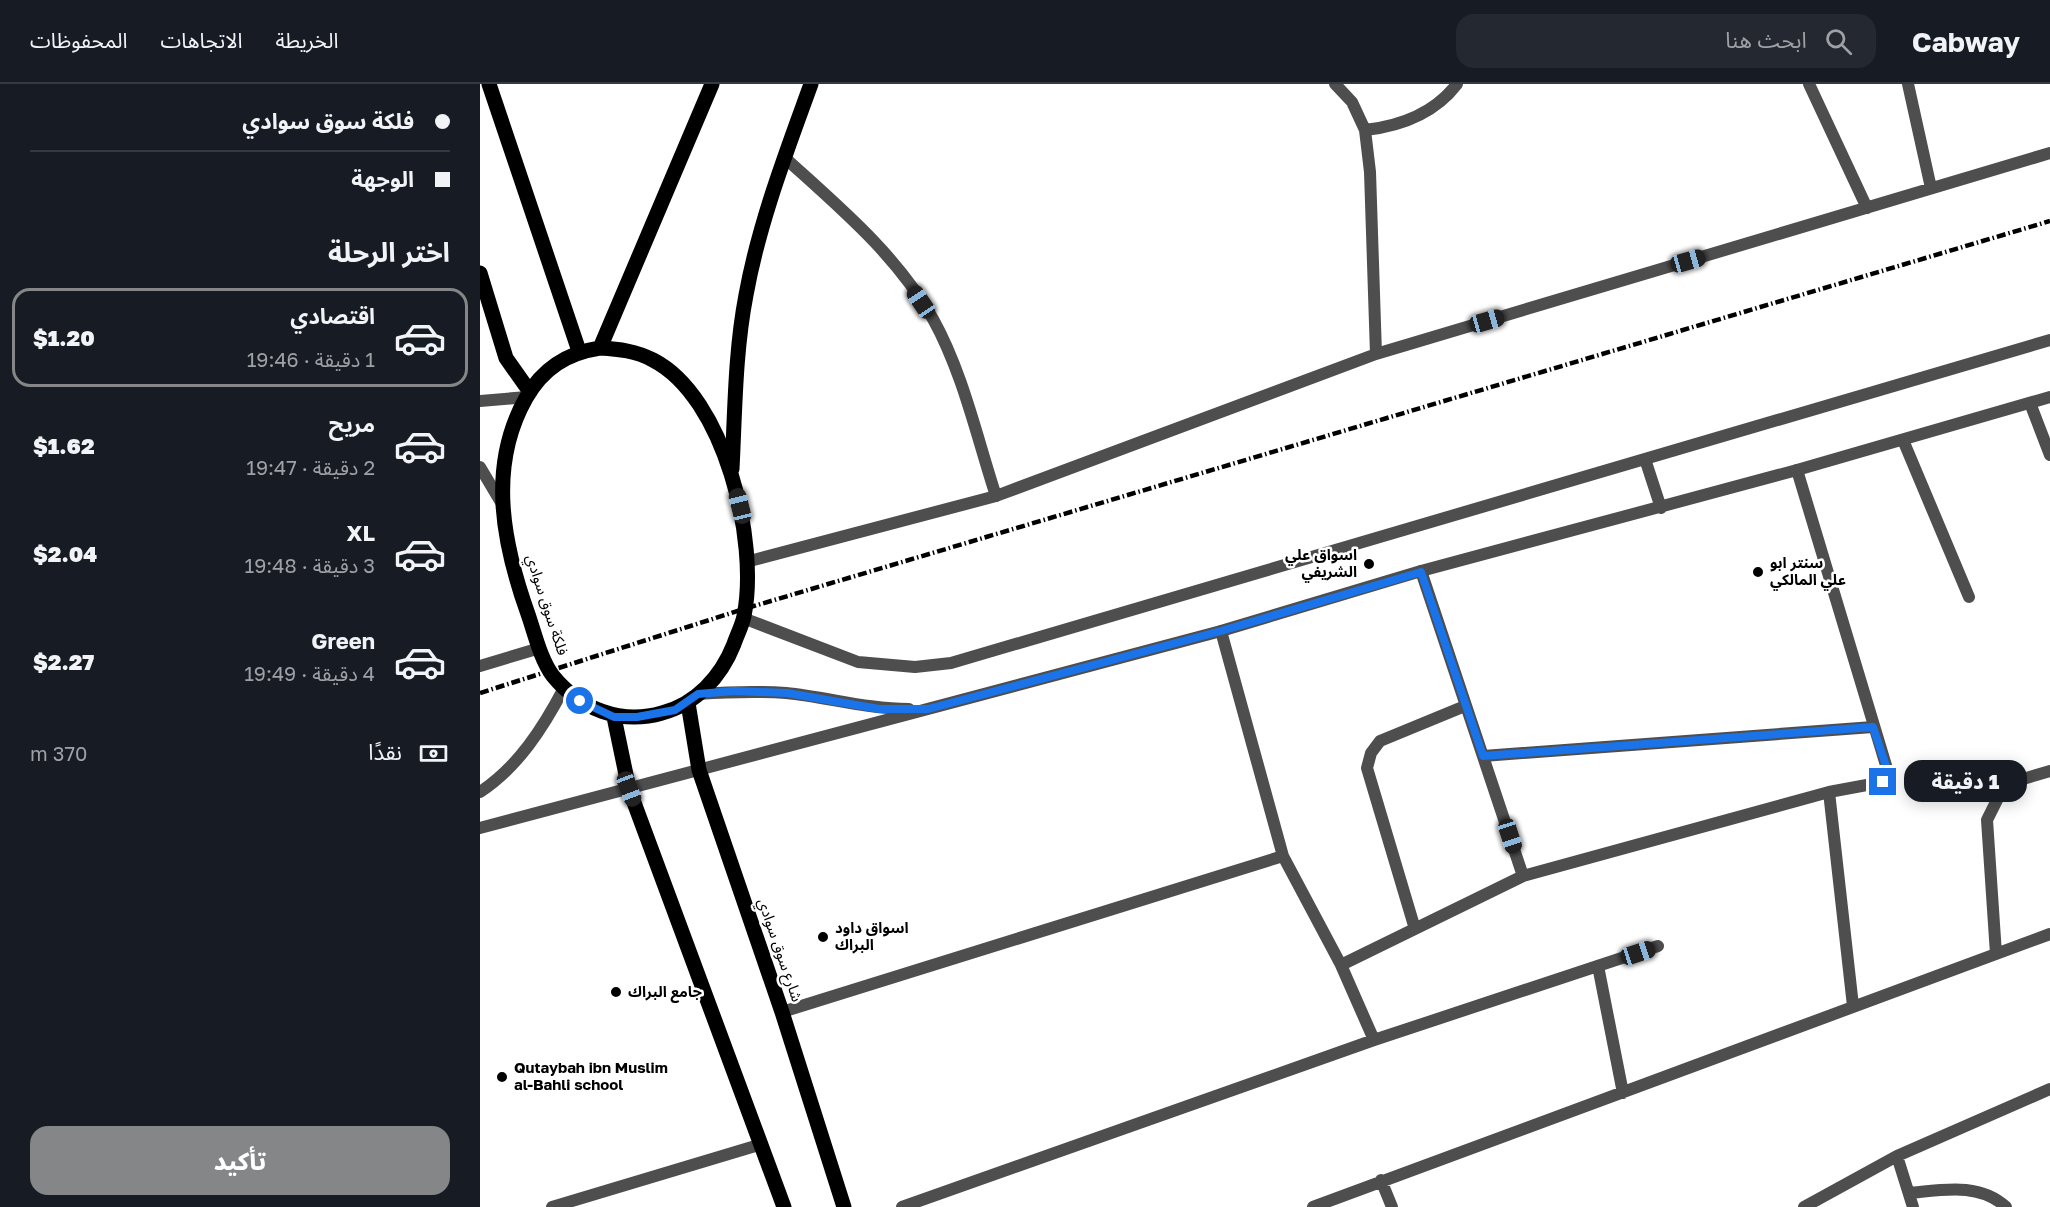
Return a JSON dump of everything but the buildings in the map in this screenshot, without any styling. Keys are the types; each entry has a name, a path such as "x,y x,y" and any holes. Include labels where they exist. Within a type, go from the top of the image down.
{"main road":[{"path":"489,84 579,351"},
{"path":"600,348 711,84"},
{"path":"732,475 738,359 746,295 759,239 784,158 811,84"},
{"path":"480,273 506,358 528,394"},
{"name":"فلكة سوق سوادي","path":"600,348 638,354 668,369 681,381 702,410 719,441 732,475 740,506 746,562 743,618 731,651 720,669 693,699 656,715 614,717 580,701 551,673 521,594 502,504 504,456 510,433 528,394 543,374 556,363 579,351 600,348"},
{"name":"شارع سوق سوادي","path":"693,699 699,770 782,1012 844,1207"},
{"path":"614,717 629,789 784,1207"}],"street":[{"path":"1335,84 1353,102 1365,130 1370,172 1376,354"},
{"path":"1365,130 1396,127 1421,115 1449,94 1457,84"},
{"path":"1809,84 1867,208"},
{"path":"1908,84 1931,188"},
{"path":"746,562 996,496 1376,354 2050,153"},
{"path":"784,158 853,220 897,266 933,320 958,379 996,496"},
{"path":"743,618 858,662 915,667 951,663 2050,340"},
{"path":"480,401 528,394"},
{"path":"480,828 1221,631 1421,572 1661,508 2050,397"},
{"path":"2030,403 2050,456"},
{"path":"1903,440 1969,597"},
{"path":"1645,459 1661,508"},
{"path":"480,467 502,504"},
{"path":"1341,965 1523,876 1829,792 1883,782 1888,772 1797,470"},
{"path":"1421,572 1523,876"},
{"path":"1221,631 1283,856 1341,965 1374,1040"},
{"path":"480,666 540,648"},
{"path":"480,792 531,744 564,688"},
{"path":"693,699 734,691 787,693 879,709 928,709"},
{"path":"1415,928 1367,768 1371,753 1380,741 1465,706"},
{"path":"1483,756 1873,727"},
{"path":"1996,954 1987,820 1999,796 2023,779 2050,771"},
{"path":"1829,792 1853,1006"},
{"path":"782,1012 1283,856"},
{"path":"1313,1207 2050,934"},
{"path":"902,1207 1374,1040 1658,946"},
{"path":"1598,966 1623,1093"},
{"path":"1804,1207 1897,1156 2050,1089"},
{"path":"552,1207 762,1144"},
{"path":"1897,1156 1913,1207"},
{"path":"1381,1180 1392,1207"},
{"path":"1909,1193 1965,1189 1985,1194 2006,1207"}],"railway":[{"path":"480,693 744,609 2050,221"}],"place":[{"name":"اسواق علي الشريفي","path":"1369,564"},
{"name":"سنتر ابو علي المالكي","path":"1758,572"},
{"name":"اسواق داود البراك","path":"823,937"},
{"name":"جامع البراك","path":"616,992"},
{"name":"Qutaybah ibn Muslim al-Bahli school","path":"502,1077"}],"route":[{"path":"580,701 614,717 656,715 675,710 698,694 734,691 787,693 879,709 928,709 1221,631 1421,572 1483,756 1873,727 1888,772 1883,782"}]}
